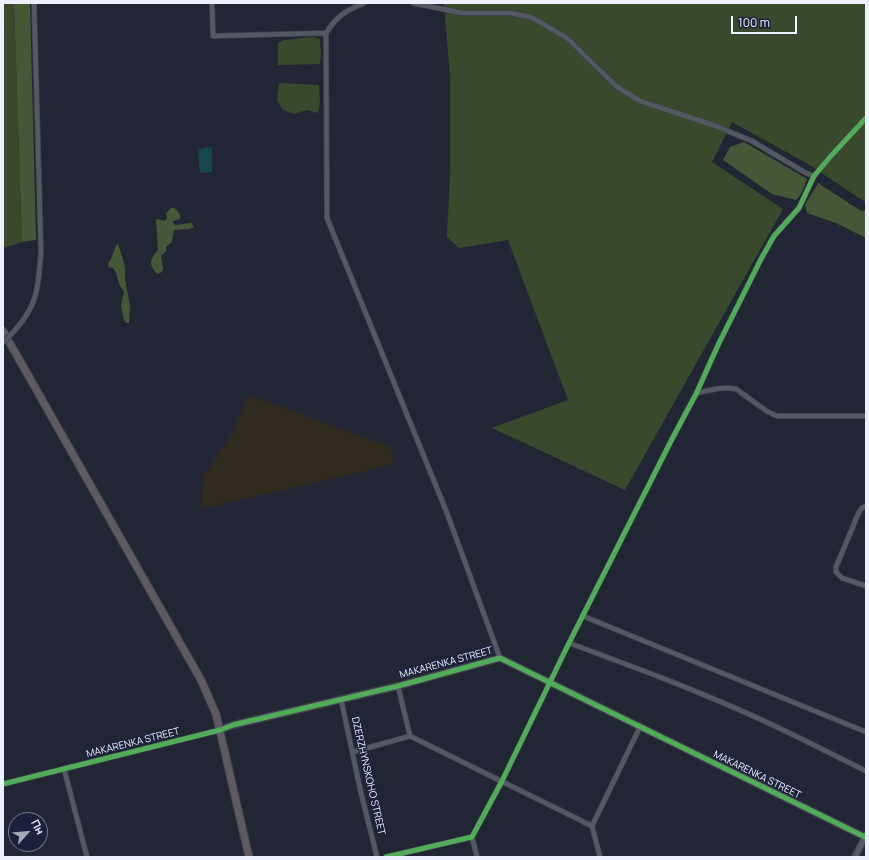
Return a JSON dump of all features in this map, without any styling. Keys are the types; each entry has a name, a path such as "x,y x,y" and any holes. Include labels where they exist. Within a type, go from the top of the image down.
{"main road":[{"path":"3,331 201,680 216,714 249,857"}],"street":[{"path":"3,343 27,316 33,305 38,283 41,252 34,3"},
{"path":"212,3 213,36 326,33"},
{"path":"364,3 346,11 333,22 326,33 327,218 448,513 500,658"},
{"path":"413,3 462,13 510,13 531,17 567,38 616,86 640,101 713,125 752,141 806,173 814,176"},
{"path":"477,857 472,837 502,781 569,643 697,393 719,343 761,259 774,236 799,208 814,176 866,118"},
{"path":"697,393 729,387 736,389 768,412 777,416 866,416"},
{"path":"866,506 859,512 836,568 836,572 842,578 866,586"},
{"path":"583,616 866,732"},
{"path":"569,643 660,677 723,703 762,720 866,771"},
{"name":"MAKARENKA STREET","path":"3,784 220,730 233,725 398,686 500,658 865,836 855,857"},
{"path":"398,686 410,736"},
{"name":"DZERZHYNSKOHO STREET","path":"341,699 361,793 377,857"},
{"path":"600,857 592,826 640,727"},
{"path":"353,752 410,736 592,826"},
{"path":"64,769 87,857"},
{"path":"386,857 472,837"}],"shaded area":[{"path":"3,3 14,3 22,242 3,248"},
{"path":"14,3 30,3 36,240 22,242"},
{"path":"444,3 866,3 866,201 865,202 808,164 732,122 712,162 783,209 625,490 492,428 568,400 508,240 459,248 447,237 450,172 450,76"},
{"path":"313,37 320,39 320,64 278,65 278,43 284,40"},
{"path":"279,83 319,85 320,102 318,113 307,110 294,114 283,110 277,101"},
{"path":"744,142 807,179 801,194 796,200 772,194 723,160 730,147"},
{"path":"212,147 212,172 200,173 198,149"},
{"path":"818,183 861,211 866,210 866,238 836,223 807,213 805,205"},
{"path":"171,208 174,208 180,215 180,219 173,221 173,223 176,225 191,223 194,227 189,229 174,230 172,242 166,247 166,251 161,256 163,268 162,272 157,274 151,264 153,256 158,250 156,219 165,221 167,218 166,213"},
{"path":"118,243 125,267 125,280 130,306 129,323 126,323 124,320 121,306 124,291 120,286 115,271 113,268 109,267 108,264"},
{"path":"249,395 390,447 394,464 201,509 204,476 232,434"}],"cycle path":[{"path":"386,857 472,837 502,781 569,643 696,394 719,343 761,259 774,236 799,208 814,176 866,118"},
{"path":"3,784 220,730 233,725 398,686 500,658 865,837 866,835"}]}
